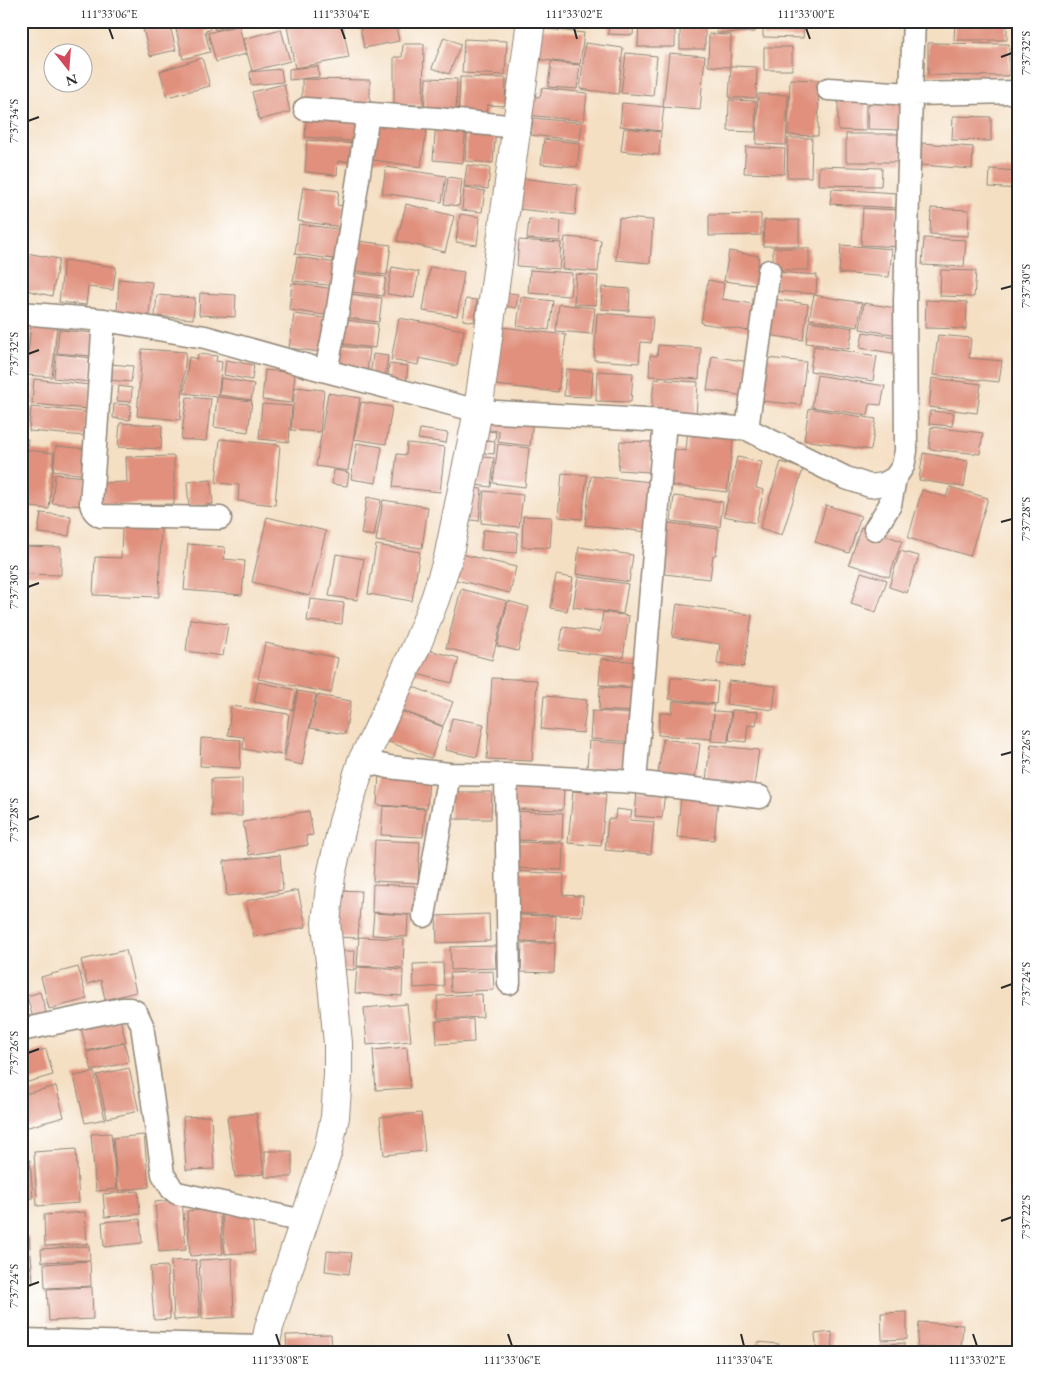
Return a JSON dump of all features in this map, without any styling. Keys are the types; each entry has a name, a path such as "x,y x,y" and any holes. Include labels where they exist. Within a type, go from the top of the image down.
{"street":[{"path":"21,1340 264,1349 269,1327 303,1221 328,1150 335,1117 338,1043 326,923 331,876 343,822 362,761 416,647 436,599 448,558 478,411 531,21"},
{"path":"875,529 890,505 895,478 903,466 906,451 905,302 914,21"},
{"path":"828,89 911,94 1019,92"},
{"path":"305,109 517,126"},
{"path":"326,371 336,322 368,114"},
{"path":"747,429 769,271"},
{"path":"21,313 104,320 205,337 478,411 665,421 747,429 846,478 870,486 884,484 895,478"},
{"path":"104,320 92,509 101,516 220,518"},
{"path":"634,782 665,421"},
{"path":"362,761 390,767 449,774 634,782 760,797"},
{"path":"424,916 449,774"},
{"path":"506,775 509,983"},
{"path":"21,1030 122,1010 130,1009 136,1012 142,1025 163,1174 172,1188 177,1193 303,1221"}],"building":[{"path":"141,21 169,21 176,50 150,56"},
{"path":"174,21 208,21 210,30 205,31 210,52 183,59"},
{"path":"212,21 240,21 240,23 215,30"},
{"path":"286,21 342,21 349,58 295,68"},
{"path":"359,21 395,21 399,41 364,48"},
{"path":"401,21 429,21 429,23 402,26"},
{"path":"609,21 634,21 633,35 608,34"},
{"path":"639,21 675,22 675,47 638,47"},
{"path":"680,21 705,21 705,49 680,49"},
{"path":"717,21 755,21 755,32 717,33"},
{"path":"763,21 804,21 803,38 763,37"},
{"path":"955,21 1007,21 1007,40 954,40"},
{"path":"239,25 246,54 216,62 208,33"},
{"path":"537,28 584,33 580,64 534,59"},
{"path":"281,29 290,61 252,71 243,39"},
{"path":"709,34 731,35 730,67 708,66"},
{"path":"444,37 461,44 449,74 432,68"},
{"path":"464,39 507,41 505,75 462,73"},
{"path":"585,43 623,48 618,94 580,89"},
{"path":"928,43 1009,44 1009,76 928,75"},
{"path":"403,44 424,44 423,105 394,105 394,57 402,57"},
{"path":"764,47 792,47 792,70 764,70"},
{"path":"626,53 657,56 653,96 621,93"},
{"path":"669,53 705,56 700,110 663,107"},
{"path":"202,58 210,86 167,97 160,71"},
{"path":"551,62 580,65 577,89 548,87"},
{"path":"318,66 319,77 289,80 289,69"},
{"path":"731,66 757,67 756,98 729,98"},
{"path":"281,69 283,82 251,85 250,72"},
{"path":"460,77 506,78 505,106 487,105 486,117 458,116"},
{"path":"426,78 457,79 456,115 424,113"},
{"path":"302,79 370,80 370,108 302,107"},
{"path":"790,79 819,80 818,136 788,135"},
{"path":"284,84 290,112 259,120 252,92"},
{"path":"542,88 587,93 584,121 526,115 529,96 540,97"},
{"path":"758,94 788,95 786,145 756,144"},
{"path":"838,94 866,94 866,131 838,130"},
{"path":"869,96 902,96 902,130 868,129"},
{"path":"729,100 756,101 755,132 728,131"},
{"path":"622,103 664,107 661,131 620,126"},
{"path":"307,112 361,116 359,142 305,137"},
{"path":"953,116 991,117 991,141 952,140"},
{"path":"533,118 582,123 580,141 531,135"},
{"path":"378,121 427,128 421,167 373,160"},
{"path":"436,122 466,125 463,163 433,160"},
{"path":"468,126 496,128 493,163 465,161"},
{"path":"624,128 661,132 659,155 621,151"},
{"path":"846,134 903,134 902,162 846,162"},
{"path":"788,138 812,138 811,177 787,177"},
{"path":"544,139 580,143 577,167 541,164"},
{"path":"307,140 358,144 356,162 338,161 337,175 305,172"},
{"path":"922,143 973,147 972,169 920,165"},
{"path":"746,147 785,149 784,174 744,173"},
{"path":"467,165 490,168 488,189 464,186"},
{"path":"819,166 882,168 881,186 818,185"},
{"path":"386,167 446,176 442,202 382,193"},
{"path":"990,169 1019,171 1019,189 989,187"},
{"path":"448,177 462,179 459,206 444,204"},
{"path":"512,177 578,185 575,215 508,208"},
{"path":"303,187 339,191 337,205 344,206 341,227 298,221"},
{"path":"464,188 485,191 482,212 462,210"},
{"path":"832,189 897,193 896,208 830,204"},
{"path":"406,204 454,216 445,252 397,241"},
{"path":"863,208 897,210 895,232 902,233 901,247 861,245"},
{"path":"931,208 969,210 968,236 930,234"},
{"path":"460,214 480,217 477,245 456,242"},
{"path":"761,214 761,235 709,236 709,215"},
{"path":"619,218 653,220 650,263 616,260"},
{"path":"529,219 561,221 560,241 527,239"},
{"path":"764,220 799,220 799,246 763,246"},
{"path":"299,224 345,230 341,260 295,254"},
{"path":"565,237 601,240 598,272 562,269"},
{"path":"924,238 966,240 964,267 922,265"},
{"path":"519,240 561,243 559,269 517,266"},
{"path":"358,241 391,245 387,275 354,271"},
{"path":"841,245 892,249 889,277 839,273"},
{"path":"773,248 809,248 809,270 773,270"},
{"path":"729,251 759,256 755,285 724,281"},
{"path":"21,252 59,259 52,296 21,289"},
{"path":"297,257 338,263 336,286 293,281"},
{"path":"64,260 116,267 113,290 88,287 86,305 59,302"},
{"path":"392,267 419,272 414,298 387,294"},
{"path":"430,267 464,272 457,316 423,311"},
{"path":"530,270 572,273 570,296 528,293"},
{"path":"941,270 976,271 974,297 940,296"},
{"path":"777,272 817,275 816,294 775,291"},
{"path":"354,273 386,277 383,296 352,292"},
{"path":"576,274 598,276 596,305 574,304"},
{"path":"119,279 152,282 149,316 117,314"},
{"path":"708,280 724,283 722,299 759,305 755,332 701,323"},
{"path":"292,283 335,289 331,316 289,310"},
{"path":"602,287 630,289 629,311 601,309"},
{"path":"500,292 518,294 516,308 498,305"},
{"path":"200,293 236,295 235,317 199,315"},
{"path":"351,294 382,298 379,322 348,318"},
{"path":"157,295 195,298 193,319 155,316"},
{"path":"814,295 862,303 858,327 809,319"},
{"path":"521,297 553,301 549,330 517,326"},
{"path":"466,299 477,300 474,322 463,320"},
{"path":"772,299 808,304 803,340 767,335"},
{"path":"926,300 967,302 966,329 925,328"},
{"path":"864,303 902,309 898,335 860,329"},
{"path":"559,304 595,308 592,334 556,331"},
{"path":"597,313 653,317 651,343 641,342 639,363 594,360"},
{"path":"294,314 333,319 328,353 289,348"},
{"path":"399,318 464,330 457,366 419,358 418,365 391,360"},
{"path":"346,320 378,324 375,348 343,344"},
{"path":"809,321 853,328 849,349 806,343"},
{"path":"31,325 57,327 52,377 26,375"},
{"path":"21,326 27,327 22,356 21,356"},
{"path":"495,326 566,335 558,392 487,384"},
{"path":"59,330 94,333 92,356 57,353"},
{"path":"863,332 902,338 899,354 860,348"},
{"path":"938,335 971,338 969,358 1002,361 999,382 933,375"},
{"path":"658,345 701,348 699,379 649,376 650,355 657,356"},
{"path":"340,346 370,349 367,373 337,369"},
{"path":"814,346 877,356 873,381 810,371"},
{"path":"142,349 186,352 180,420 137,416"},
{"path":"56,354 93,358 90,382 54,378"},
{"path":"198,354 217,356 216,361 222,362 218,397 252,401 248,432 214,427 217,397 184,393 189,357 197,359"},
{"path":"373,354 388,356 385,378 370,376"},
{"path":"712,356 749,362 744,396 707,390"},
{"path":"767,358 806,362 801,405 762,401"},
{"path":"226,360 254,365 252,380 224,375"},
{"path":"110,364 133,366 131,382 109,380"},
{"path":"389,364 408,366 406,384 387,382"},
{"path":"566,369 593,371 591,397 564,396"},
{"path":"265,370 295,373 292,403 262,400"},
{"path":"597,371 633,373 631,402 596,401"},
{"path":"817,375 885,386 881,405 870,404 868,415 812,407"},
{"path":"221,378 254,384 251,400 219,395"},
{"path":"932,378 981,384 977,413 929,407"},
{"path":"34,379 90,385 88,409 32,404"},
{"path":"654,379 698,382 696,417 651,414"},
{"path":"119,386 132,388 131,402 117,401"},
{"path":"295,387 324,390 320,432 291,430"},
{"path":"328,393 360,398 348,471 316,466"},
{"path":"187,397 211,399 206,441 181,439"},
{"path":"361,402 392,407 386,444 354,439"},
{"path":"114,404 131,405 130,420 113,418"},
{"path":"262,404 292,406 289,442 259,439"},
{"path":"31,407 86,412 84,436 29,431"},
{"path":"809,408 876,419 871,450 804,440"},
{"path":"930,411 954,413 952,426 929,424"},
{"path":"485,413 533,418 530,446 498,442 499,431 483,429"},
{"path":"120,423 162,425 161,449 118,447"},
{"path":"688,427 734,432 727,492 667,485 671,449 686,451"},
{"path":"931,427 983,433 980,454 929,449"},
{"path":"420,429 448,433 446,443 418,439"},
{"path":"480,430 496,432 495,441 479,439"},
{"path":"21,438 28,439 27,450 54,453 49,509 21,506"},
{"path":"220,439 280,445 275,505 238,501 239,485 216,483"},
{"path":"478,440 495,442 494,454 477,452"},
{"path":"620,441 652,442 650,472 618,470"},
{"path":"357,443 382,447 376,483 351,479"},
{"path":"407,443 445,447 440,492 393,487 397,454 406,455"},
{"path":"498,444 529,448 525,487 493,483"},
{"path":"56,446 89,449 87,475 53,471"},
{"path":"923,453 968,461 964,487 919,480"},
{"path":"174,456 174,504 100,505 99,483 127,482 126,457"},
{"path":"472,456 494,458 491,487 469,484"},
{"path":"737,457 762,462 756,488 764,490 756,523 724,516"},
{"path":"781,462 803,469 782,535 760,528"},
{"path":"334,470 349,473 347,486 332,484"},
{"path":"562,473 587,475 582,519 558,517"},
{"path":"55,474 86,477 83,506 52,503"},
{"path":"591,476 652,482 647,532 585,525"},
{"path":"211,480 213,504 189,507 187,482"},
{"path":"950,487 988,498 970,556 908,538 922,490 946,497"},
{"path":"468,488 482,489 479,521 464,519"},
{"path":"484,491 523,495 519,527 481,523"},
{"path":"674,496 723,502 720,527 671,521"},
{"path":"367,497 381,500 374,536 361,534"},
{"path":"383,500 428,507 422,548 376,541"},
{"path":"826,505 861,516 849,553 815,542"},
{"path":"41,513 71,516 69,536 38,533"},
{"path":"523,516 552,517 550,548 522,547"},
{"path":"267,517 326,531 310,596 252,582"},
{"path":"661,522 719,529 716,555 713,555 710,579 655,573"},
{"path":"861,527 902,541 889,577 849,564"},
{"path":"122,528 161,529 159,597 93,595 95,557 121,558"},
{"path":"483,530 518,533 516,553 481,550"},
{"path":"188,544 225,547 224,559 245,561 242,595 184,590"},
{"path":"376,545 420,552 412,601 368,594"},
{"path":"21,546 61,547 61,575 21,574"},
{"path":"579,547 633,555 629,582 576,574"},
{"path":"900,551 919,556 907,593 889,587"},
{"path":"457,553 516,567 510,593 452,579"},
{"path":"336,554 364,559 357,600 329,596"},
{"path":"861,572 887,580 876,612 851,604"},
{"path":"556,575 573,578 567,611 550,608"},
{"path":"578,577 628,584 623,614 573,607"},
{"path":"461,589 507,601 492,660 446,648"},
{"path":"310,599 344,603 342,624 307,621"},
{"path":"508,601 529,607 518,651 497,646"},
{"path":"677,604 752,615 744,667 717,664 720,644 672,637"},
{"path":"603,612 629,616 623,658 559,650 563,627 600,632"},
{"path":"190,619 228,624 223,656 186,651"},
{"path":"265,643 338,658 331,693 258,679"},
{"path":"420,648 459,658 452,683 413,673"},
{"path":"601,659 642,662 640,688 599,685"},
{"path":"671,677 718,682 716,704 669,699"},
{"path":"492,678 537,680 532,761 487,759"},
{"path":"729,681 776,686 773,710 726,704"},
{"path":"258,682 297,690 293,710 254,702"},
{"path":"403,683 453,702 443,726 393,707"},
{"path":"600,687 640,689 639,712 599,710"},
{"path":"298,691 316,694 302,765 284,761"},
{"path":"317,695 351,701 345,734 310,728"},
{"path":"544,696 587,700 583,733 541,729"},
{"path":"673,701 714,705 713,711 731,712 728,742 711,741 714,714 711,739 658,735 660,713 672,713"},
{"path":"231,706 289,714 284,755 243,749 244,737 228,735"},
{"path":"393,708 443,727 431,758 381,739"},
{"path":"732,710 758,712 756,726 748,725 746,742 729,740"},
{"path":"592,711 638,714 636,742 590,739"},
{"path":"452,718 484,724 477,757 445,750"},
{"path":"201,738 241,740 240,768 200,766"},
{"path":"663,739 700,744 695,779 658,774"},
{"path":"589,741 634,744 631,771 587,768"},
{"path":"710,745 759,750 754,787 706,781"},
{"path":"379,775 429,779 427,808 377,805"},
{"path":"242,778 242,816 211,816 211,779"},
{"path":"512,786 564,788 563,810 512,809"},
{"path":"637,790 665,792 662,818 635,816"},
{"path":"573,791 606,794 601,846 568,843"},
{"path":"451,792 492,792 491,819 451,819"},
{"path":"681,796 718,800 714,840 677,837"},
{"path":"383,806 425,809 423,837 381,835"},
{"path":"616,809 632,811 630,820 654,822 651,854 605,850 608,819 615,819"},
{"path":"309,811 313,835 306,836 308,845 249,855 243,822"},
{"path":"512,811 563,813 562,841 512,840"},
{"path":"375,840 420,842 418,883 373,881"},
{"path":"512,842 563,843 562,870 511,868"},
{"path":"280,855 283,890 227,896 224,861"},
{"path":"512,871 564,874 563,895 583,896 582,916 510,913"},
{"path":"373,884 415,886 413,915 372,912"},
{"path":"298,890 306,927 254,937 246,901"},
{"path":"339,890 361,891 358,938 336,937"},
{"path":"374,913 408,915 407,937 372,935"},
{"path":"489,914 490,941 437,943 436,916"},
{"path":"511,915 556,916 555,942 511,941"},
{"path":"359,937 404,939 403,968 357,966"},
{"path":"522,943 555,943 554,973 521,972"},
{"path":"495,946 496,968 451,970 450,947"},
{"path":"126,950 136,992 105,1000 101,980 87,984 81,960"},
{"path":"334,951 355,951 354,970 334,969"},
{"path":"443,963 444,986 414,988 413,964"},
{"path":"78,967 87,999 49,1009 41,977"},
{"path":"357,967 403,970 402,996 355,993"},
{"path":"493,971 494,990 451,992 450,973"},
{"path":"40,992 48,1018 34,1022 27,996"},
{"path":"21,993 30,1022 21,1024"},
{"path":"482,994 483,1017 438,1019 437,996"},
{"path":"407,1004 411,1041 367,1045 364,1008"},
{"path":"120,1019 126,1042 87,1051 81,1028"},
{"path":"473,1019 474,1042 437,1044 436,1021"},
{"path":"124,1043 129,1062 92,1071 87,1052"},
{"path":"407,1047 410,1088 376,1090 373,1050"},
{"path":"46,1049 53,1075 21,1084 21,1056"},
{"path":"129,1068 139,1111 107,1118 97,1075"},
{"path":"94,1072 105,1119 85,1123 74,1076"},
{"path":"56,1086 64,1117 25,1128 21,1114 21,1095"},
{"path":"256,1113 264,1174 235,1177 227,1117"},
{"path":"421,1113 425,1151 384,1155 380,1117"},
{"path":"211,1116 214,1169 186,1170 183,1117"},
{"path":"111,1133 117,1189 96,1191 91,1134"},
{"path":"144,1135 149,1187 118,1191 113,1138"},
{"path":"76,1149 79,1203 37,1206 34,1152"},
{"path":"265,1151 292,1151 292,1177 265,1177"},
{"path":"21,1160 30,1160 33,1198 21,1199"},
{"path":"138,1191 140,1214 105,1217 103,1194"},
{"path":"182,1199 186,1250 159,1252 155,1202"},
{"path":"220,1208 223,1254 190,1256 187,1211"},
{"path":"85,1212 87,1244 45,1246 44,1215"},
{"path":"252,1212 255,1252 225,1254 222,1215"},
{"path":"140,1219 142,1243 104,1247 102,1222"},
{"path":"29,1237 32,1266 21,1267 21,1238"},
{"path":"89,1246 90,1260 42,1262 41,1249"},
{"path":"327,1251 352,1253 349,1274 325,1271"},
{"path":"232,1258 234,1317 202,1319 199,1260"},
{"path":"196,1260 200,1318 174,1320 171,1261"},
{"path":"90,1261 91,1286 45,1288 44,1264"},
{"path":"167,1266 170,1319 154,1320 150,1267"},
{"path":"32,1268 33,1283 21,1284 21,1269"},
{"path":"21,1285 27,1285 29,1310 21,1311"},
{"path":"92,1287 93,1319 49,1321 47,1289"},
{"path":"907,1312 907,1339 882,1340 881,1313"},
{"path":"919,1322 963,1325 961,1350 917,1347"},
{"path":"832,1332 833,1352 817,1352 815,1334"},
{"path":"331,1334 332,1352 287,1352 286,1335"},
{"path":"758,1342 779,1344 778,1352 757,1352"},
{"path":"904,1343 904,1352 881,1352 880,1344"}]}
